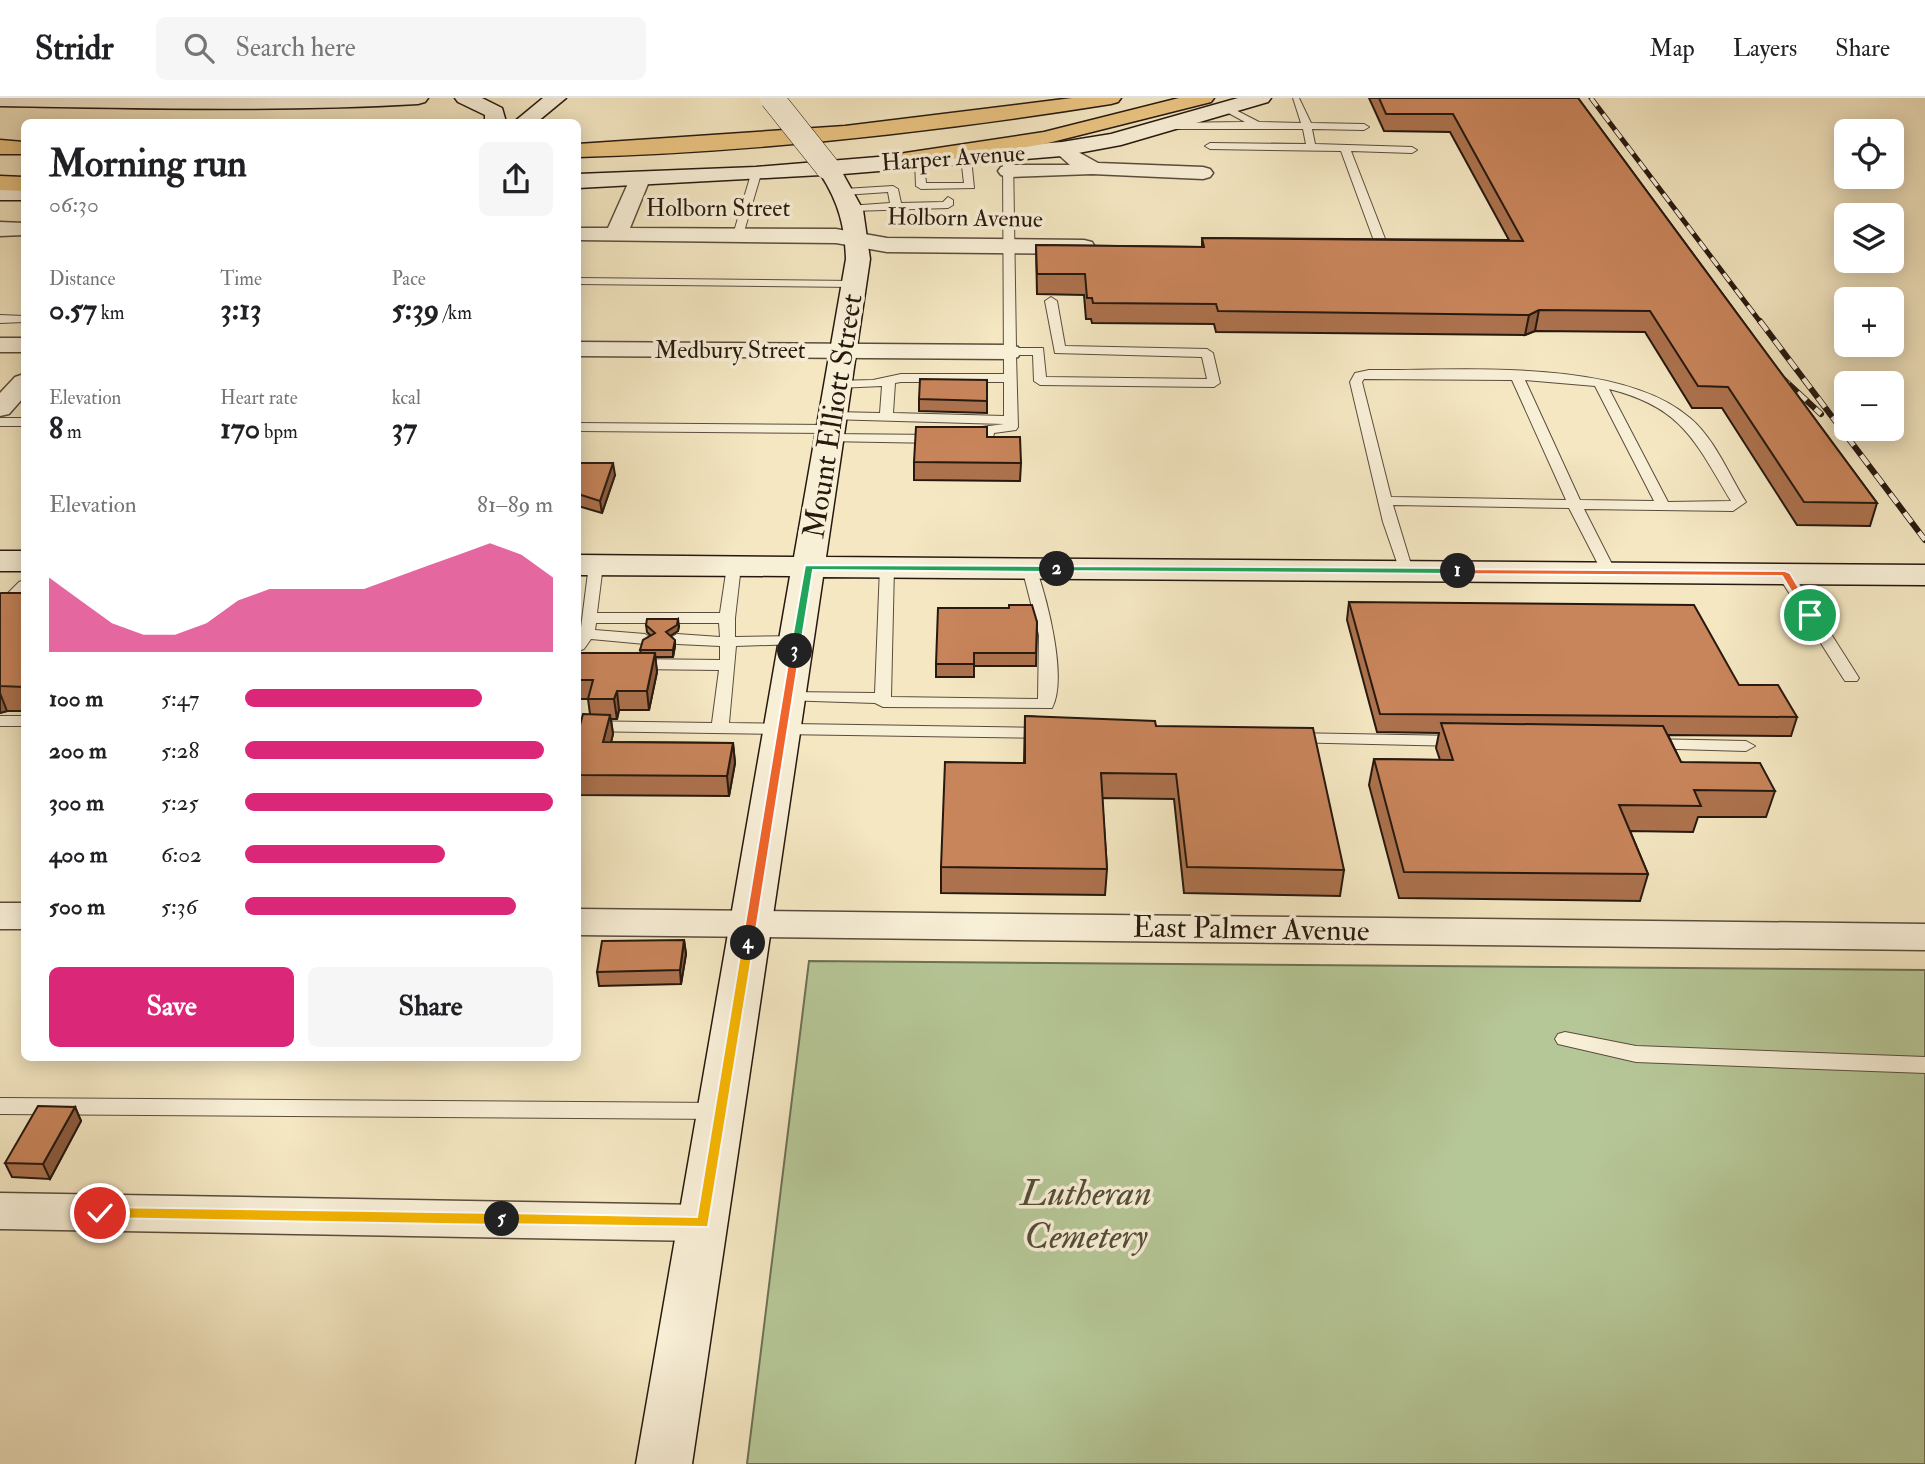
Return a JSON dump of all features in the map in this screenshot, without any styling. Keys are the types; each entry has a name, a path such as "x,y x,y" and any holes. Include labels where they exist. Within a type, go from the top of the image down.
{"highway":[{"path":"581,142 871,119 1038,98"},
{"path":"581,151 708,144 910,126 1111,98"},
{"path":"912,160 1044,138 1204,98"},
{"path":"0,147 21,148"},
{"path":"0,158 21,158"},
{"path":"0,183 21,184"}],"main road":[{"path":"0,100 236,102 418,98"},
{"path":"465,98 495,112 496,119"},
{"path":"527,119 556,98"},
{"name":"Mount Elliott Street","path":"664,1464 854,284 858,240 857,222 848,200 827,167 772,98"},
{"name":"Harper Avenue","path":"581,181 756,174 912,160 966,158 1008,163 1163,126 1261,98"},
{"path":"0,193 21,193"},
{"path":"0,561 21,561"},
{"path":"587,565 1925,575"}],"street":[{"path":"1062,149 1079,162 1093,168"},
{"path":"1008,163 1068,171 1093,168 1203,173"},
{"path":"616,234 640,179"},
{"path":"0,229 21,229"},
{"name":"Holborn Street","path":"581,234 836,236 858,240"},
{"name":"Holborn Avenue","path":"858,240 887,245 1106,247"},
{"path":"1356,249 1410,249"},
{"path":"0,345 21,345"},
{"name":"Medbury Street","path":"581,349 1009,352"},
{"path":"0,408 21,385"},
{"path":"0,916 21,916"},
{"name":"East Palmer Avenue","path":"581,922 1925,937"},
{"path":"0,1211 703,1223"}],"lane":[{"path":"1296,100 1307,126 1311,147"},
{"path":"1226,108 1257,125"},
{"path":"1163,126 1364,127"},
{"path":"1210,146 1412,150"},
{"path":"1345,148 1383,249"},
{"path":"848,200 896,206 920,195 948,193 970,186 966,158"},
{"path":"912,160 920,195"},
{"path":"581,427 831,428 987,439 987,430 1011,427 1008,163"},
{"path":"738,235 756,174"},
{"path":"848,200 893,189 948,205 948,193"},
{"path":"893,189 896,206"},
{"path":"581,281 854,284"},
{"path":"1009,352 1039,351 1040,381 1214,383 1207,353 1059,350 1051,301"},
{"path":"0,318 21,319"},
{"path":"1386,501 1733,507 1739,502 1688,422 1648,397 1572,377 1368,374 1359,376 1356,382 1386,501 1406,571"},
{"path":"1517,376 1609,572"},
{"path":"838,384 868,385 901,378 1010,378"},
{"path":"886,416 888,381"},
{"path":"1599,382 1663,506"},
{"path":"831,428 886,416 1011,420"},
{"path":"0,422 21,422"},
{"path":"584,642 587,565"},
{"path":"720,728 728,665 727,618 734,566"},
{"path":"887,567 884,702 1046,704 1050,657 1041,602 1029,568"},
{"path":"1785,573 1851,678"},
{"path":"0,610 21,588"},
{"path":"584,642 727,618"},
{"path":"584,642 645,639"},
{"path":"677,639 727,642 797,639"},
{"path":"621,662 728,665"},
{"path":"581,726 720,728 785,713 883,698"},
{"path":"785,713 1063,733"},
{"path":"0,721 21,721"},
{"path":"1272,737 1481,741"},
{"path":"1635,744 1746,746"},
{"path":"1565,1039 1636,1054 1925,1065"},
{"path":"0,1106 721,1111"}],"green space":[{"name":"Lutheran Cemetery","path":"809,961 1925,970 1925,1464 747,1464"}],"building":[{"path":"1379,98 1578,98 1877,503 1804,502 1728,387 1698,386 1650,311 1539,310 1529,315 1218,311 1216,304 1093,303 1092,298 1087,298 1085,274 1037,274 1036,245 1204,247 1202,238 1523,241 1453,114 1386,114"},
{"path":"920,379 987,380 987,401 919,399"},
{"path":"916,427 987,427 987,437 1020,437 1021,463 914,462"},
{"path":"581,463 613,463 600,501 581,495"},
{"path":"21,593 21,687 0,686 0,594"},
{"path":"1349,602 1694,605 1739,685 1778,685 1797,717 1380,714"},
{"path":"1009,605 1032,605 1037,622 1036,653 974,653 974,664 936,664 938,608 1009,608"},
{"path":"647,619 678,619 677,625 666,632 675,640 673,650 640,650 643,640 655,633 646,625"},
{"path":"581,653 655,653 647,691 617,691 614,699 588,699 593,680 581,680"},
{"path":"583,714 610,715 603,742 733,743 727,776 581,775"},
{"path":"1025,716 1155,721 1156,726 1313,728 1344,870 1187,867 1176,774 1101,773 1107,869 941,867 945,762 1025,763"},
{"path":"1441,723 1663,726 1681,762 1760,763 1775,791 1694,790 1701,806 1619,805 1648,874 1404,872 1374,759 1453,760"},
{"path":"684,940 680,970 597,972 602,941"},
{"path":"38,1106 75,1107 43,1164 5,1163"}],"railway":[{"path":"1591,98 1761,323"},
{"path":"1760,321 1925,540"},
{"path":"1780,376 1821,414"}],"route":[{"path":"100,1213 703,1223 809,567 1785,573 1810,615"}]}
